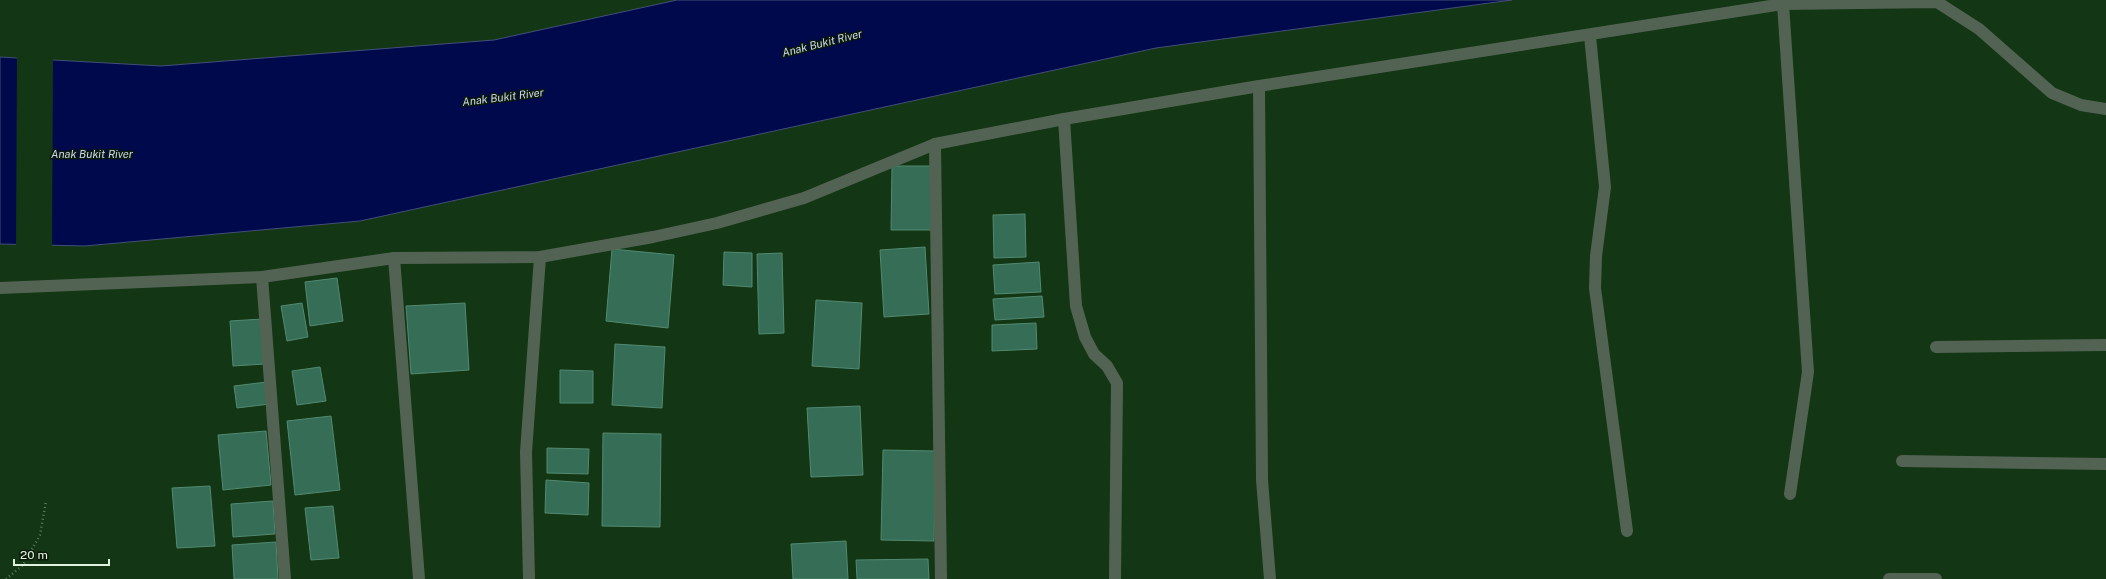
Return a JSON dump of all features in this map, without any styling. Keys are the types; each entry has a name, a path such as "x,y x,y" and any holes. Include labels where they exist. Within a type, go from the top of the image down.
{"street":[{"path":"0,288 262,278 394,258 540,256 717,223 804,198 935,144 1064,119 1259,86 1590,36 1783,4 1937,2 1979,30 2052,93 2081,106 2106,109"},
{"path":"1783,4 1808,372 1790,494"},
{"path":"1590,36 1605,187 1596,256 1595,288 1627,531"},
{"path":"1259,86 1262,480 1270,579"},
{"path":"1064,119 1076,306 1085,336 1094,354 1107,366 1117,383 1115,579"},
{"path":"935,144 941,579"},
{"path":"529,579 526,452 540,256"},
{"path":"394,258 419,579"},
{"path":"262,278 285,579"},
{"path":"1936,347 2106,345"},
{"path":"1902,461 2106,464"},
{"path":"1889,579 1936,579"}],"path":[{"path":"6,579 23,565 40,536 46,501"}],"water":[{"name":"Anak Bukit River","path":"677,0 1512,0 1156,48 360,221 85,246 0,244 0,57 161,66 494,40"}],"pier":[{"path":"17,56 53,58 52,247 16,246"}],"building":[{"path":"892,166 932,166 932,230 891,230"},
{"path":"1025,214 1026,257 994,258 993,215"},
{"path":"925,247 929,314 884,317 880,250"},
{"path":"612,249 674,255 668,328 606,321"},
{"path":"724,252 752,253 752,287 723,285"},
{"path":"782,253 784,333 759,334 757,254"},
{"path":"1039,262 1041,292 995,294 993,265"},
{"path":"337,278 343,321 310,326 305,282"},
{"path":"1042,296 1044,317 995,320 993,299"},
{"path":"816,300 862,303 859,369 812,366"},
{"path":"302,303 308,337 287,341 281,306"},
{"path":"465,303 469,370 411,374 406,306"},
{"path":"262,319 265,364 233,366 230,321"},
{"path":"1036,323 1037,349 992,351 992,325"},
{"path":"615,344 665,347 662,408 612,405"},
{"path":"320,367 326,401 297,405 292,371"},
{"path":"560,370 593,371 593,403 560,403"},
{"path":"267,382 270,404 237,408 234,386"},
{"path":"860,406 863,475 811,477 807,408"},
{"path":"331,416 340,490 295,495 287,421"},
{"path":"266,431 271,485 223,490 218,435"},
{"path":"603,433 661,434 660,527 602,526"},
{"path":"547,448 589,449 588,474 547,473"},
{"path":"883,450 936,451 934,541 881,540"},
{"path":"546,480 589,483 588,515 545,513"},
{"path":"210,486 215,546 177,548 172,488"},
{"path":"273,501 275,534 233,537 231,504"},
{"path":"333,506 339,558 311,560 305,508"},
{"path":"846,541 848,579 793,579 791,544"},
{"path":"276,542 278,579 234,579 232,545"},
{"path":"928,559 929,579 857,579 856,560"}]}
